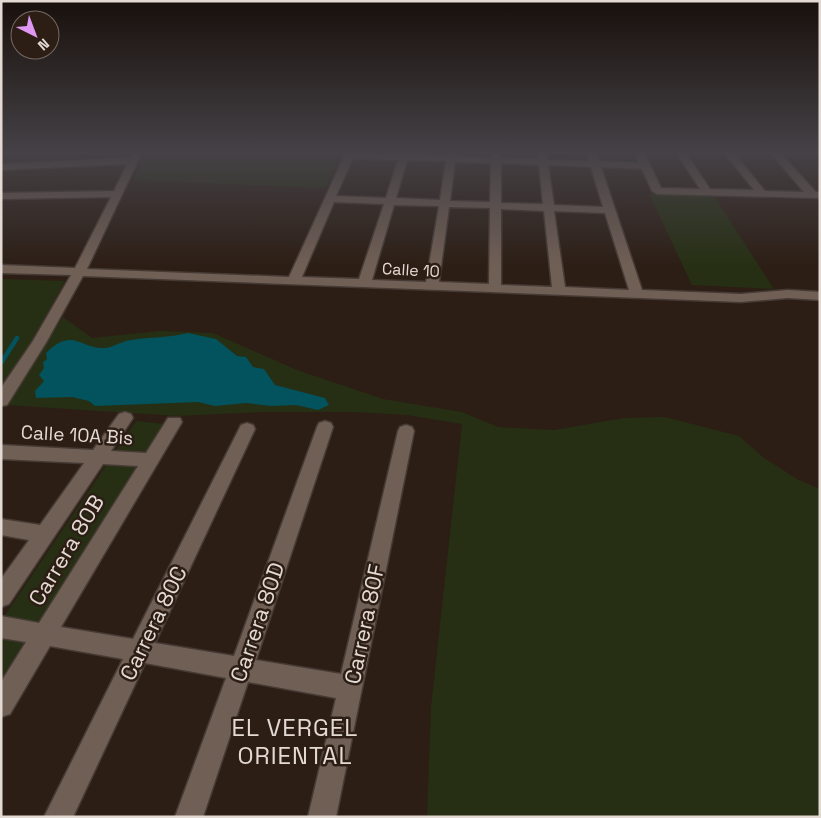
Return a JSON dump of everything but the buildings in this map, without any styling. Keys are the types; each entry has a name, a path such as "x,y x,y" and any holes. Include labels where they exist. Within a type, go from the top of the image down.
{"street":[{"path":"1,401 40,341 80,271 118,190"},
{"path":"294,280 334,190"},
{"path":"364,284 393,190"},
{"path":"432,287 447,190"},
{"path":"495,290 496,190"},
{"path":"547,190 559,292"},
{"path":"602,190 637,294"},
{"path":"657,190 816,195"},
{"path":"759,190 762,194"},
{"path":"1,196 116,194"},
{"path":"330,199 608,210"},
{"name":"Calle 10","path":"1,269 495,290 741,298 788,294 820,296"},
{"path":"1,597 125,418"},
{"name":"Carrera 80B","path":"1,705 174,422"},
{"name":"Carrera 80D","path":"189,817 326,427"},
{"name":"Carrera 80C","path":"58,817 247,429"},
{"name":"Carrera 80F","path":"322,817 406,431"},
{"name":"Calle 10A Bis","path":"1,452 151,460"},
{"path":"1,527 45,534"},
{"path":"1,627 350,688"}],"green space":[{"path":"649,194 714,196 774,289 692,285"},
{"path":"1,279 65,281 27,350 1,390"},
{"path":"63,317 92,338 160,331 213,333 297,370 383,399 462,412 498,427 554,430 624,418 665,417 739,436 764,458 797,479 820,489 820,817 427,817 431,707 462,424 407,415 354,412 263,412 177,416 7,405"},
{"path":"136,421 164,424 1,684 1,621"}],"water":[{"path":"188,333 216,339 237,356 246,357 253,367 264,369 275,385 325,398 329,405 318,410 296,405 271,406 246,403 215,406 198,402 95,406 89,401 72,397 36,398 35,391 44,381 39,375 44,368 43,362 47,359 46,353 63,341 77,341 97,348 105,348 138,339"}],"waterway":[{"path":"1,363 17,338"}],"district":[{"name":"EL VERGEL ORIENTAL","path":"295,741"}]}
